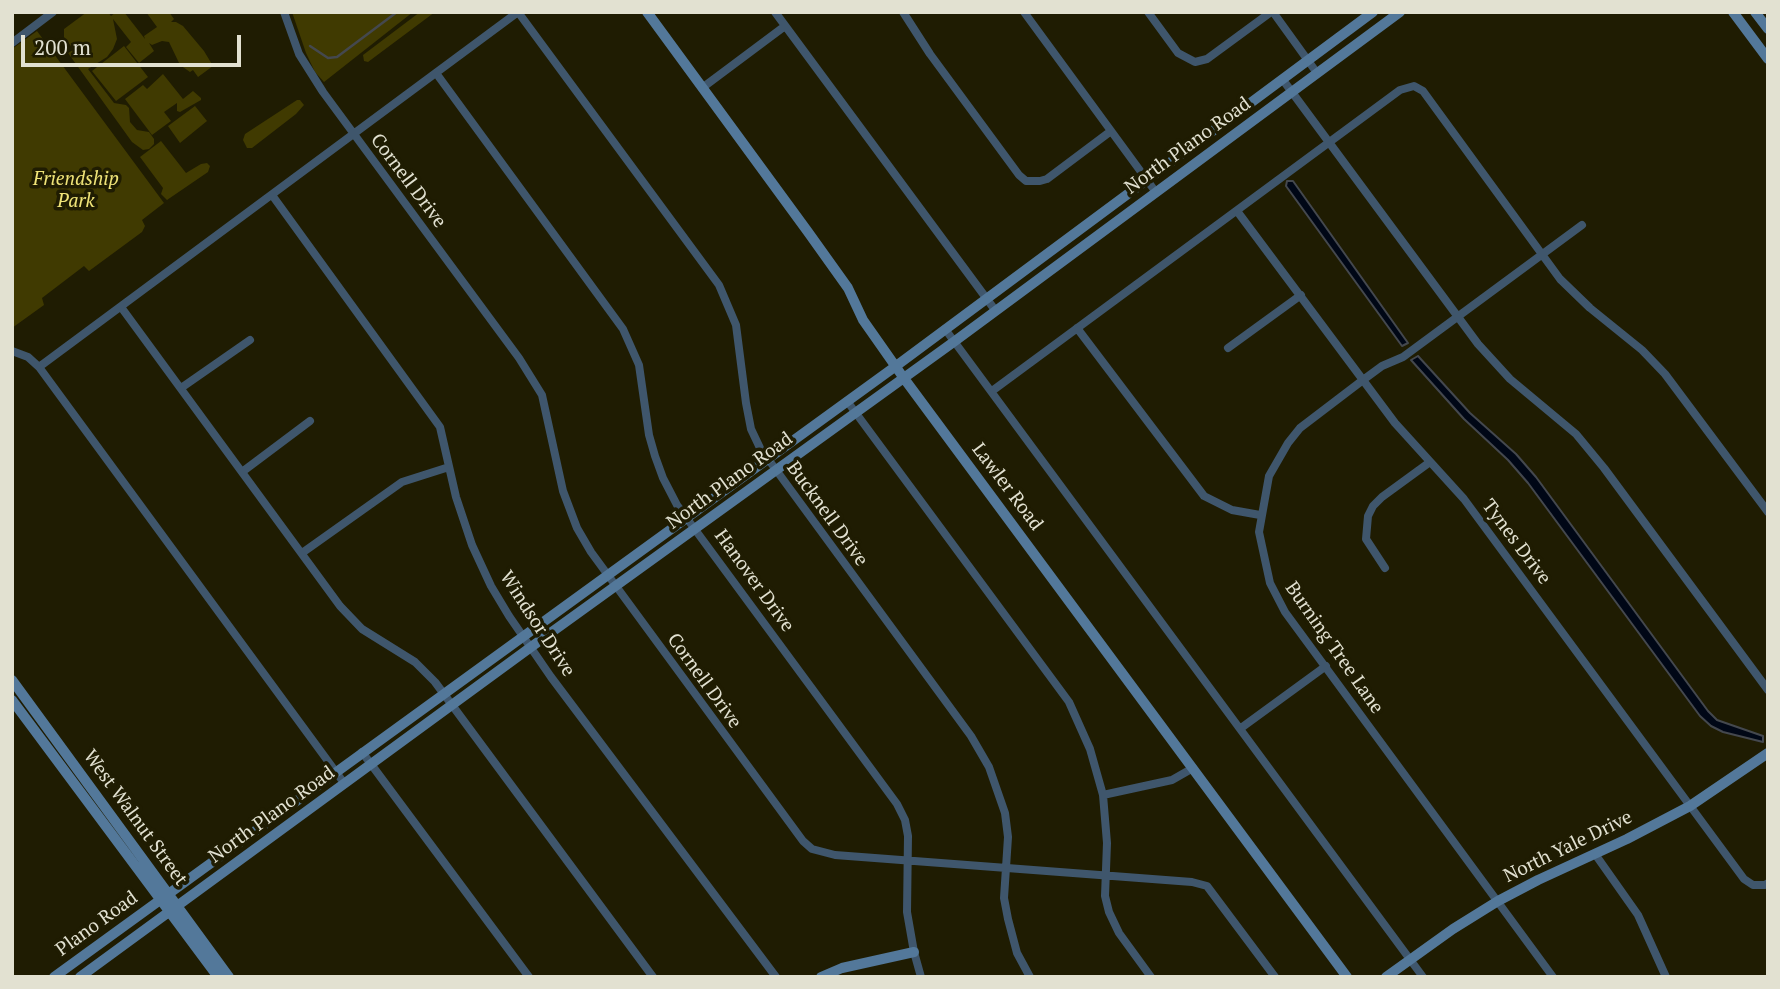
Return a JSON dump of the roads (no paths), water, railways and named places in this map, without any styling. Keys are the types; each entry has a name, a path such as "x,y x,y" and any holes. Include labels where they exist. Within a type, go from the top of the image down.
{"main road":[{"name":"Lawler Road","path":"647,12 840,277 863,320 896,366 1347,977"},
{"name":"North Plano Road","path":"80,977 452,705 607,576 896,366 1373,12"},
{"name":"North Plano Road","path":"164,897 444,694 615,586 955,341 1400,12"},
{"path":"1755,12 1768,29"},
{"path":"1737,13 1768,59"},
{"name":"West Walnut Street","path":"12,680 164,897 229,977"},
{"path":"12,700 164,897"},
{"name":"North Yale Drive","path":"1386,977 1498,901 1690,806 1768,753"},
{"path":"243,839 262,844 263,834 288,806"},
{"name":"Plano Road","path":"54,977 164,897"},
{"name":"West Walnut Street","path":"173,908 218,977"},
{"path":"821,977 842,968 914,951"}],"street":[{"path":"12,43 53,12"},
{"name":"Cornell Drive","path":"284,12 299,54 323,92 519,358 541,395 563,491 577,528 607,576 803,841 812,849 824,853 1192,882 1207,886 1275,977"},
{"path":"39,367 518,12"},
{"name":"Bucknell Drive","path":"518,12 719,285 736,325 751,429 767,458 971,736 989,767 1005,813 1008,837 1004,898 1008,919 1017,953 1030,977"},
{"path":"775,12 995,310"},
{"path":"903,12 1019,175 1026,181 1046,179 1111,131"},
{"path":"1024,12 1155,191"},
{"path":"1148,12 1178,53 1195,62 1207,59 1272,12 1317,73"},
{"path":"702,88 785,26"},
{"name":"Hanover Drive","path":"436,73 623,329 639,365 649,435 655,456 663,478 687,517 897,804 905,820 909,860 906,877 907,912 921,977"},
{"path":"1283,80 1457,317 1510,379 1576,433 1768,690"},
{"path":"992,391 1400,90 1414,86 1423,92 1560,279 1590,308 1642,350 1665,374 1768,512"},
{"name":"Windsor Drive","path":"271,195 433,415 443,437 456,497 472,545 491,586 527,642 776,977"},
{"name":"Tynes Drive","path":"1237,211 1395,423 1464,499 1744,879 1753,885 1765,886 1768,883"},
{"name":"Burning Tree Lane","path":"1553,977 1285,612 1270,583 1260,540 1261,515 1269,476 1300,428 1382,366 1403,357 1582,225"},
{"path":"1228,348 1301,295"},
{"path":"121,307 351,618 377,639 415,662 444,694 653,977"},
{"path":"1077,328 1204,496 1232,510 1261,515"},
{"path":"945,329 1423,977"},
{"path":"181,388 250,340"},
{"path":"12,351 28,357 39,367 345,783"},
{"path":"847,401 1069,702 1090,749 1103,795 1107,824 1105,896 1115,926 1152,977"},
{"path":"242,472 310,421"},
{"path":"1385,569 1366,540 1368,516 1382,497 1430,462"},
{"path":"302,554 402,482 449,467"},
{"path":"1241,728 1326,666"},
{"path":"362,752 529,977"},
{"path":"1103,795 1172,780 1193,768"},
{"path":"1595,854 1638,915 1666,977"}],"water":[{"path":"1287,181 1293,181 1408,343 1402,346 1286,186"},
{"path":"1418,356 1470,413 1516,454 1536,477 1708,711 1717,720 1763,736 1763,742 1723,732 1700,716 1528,483 1508,460 1464,419 1411,360"}],"waterway":[{"path":"310,46 328,58 337,57 397,12"}],"park label":[{"name":"Friendship Park","path":"76,191"}]}
